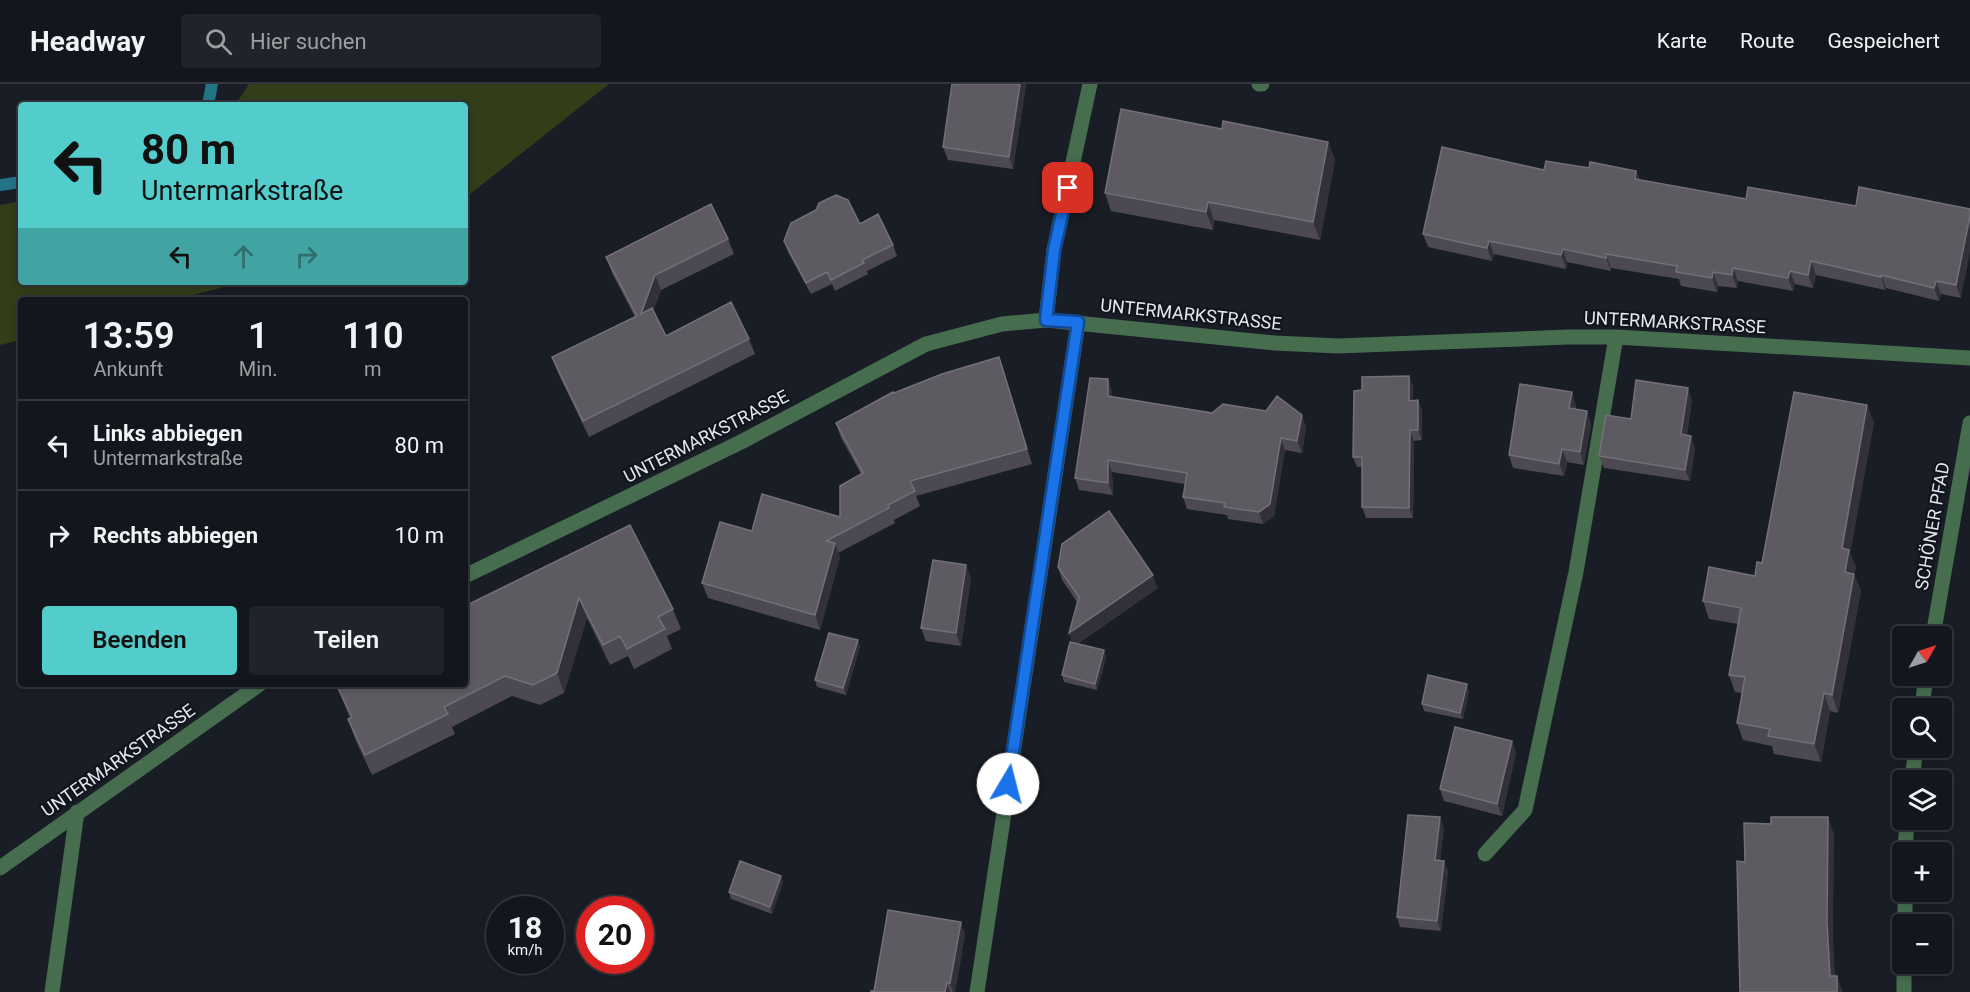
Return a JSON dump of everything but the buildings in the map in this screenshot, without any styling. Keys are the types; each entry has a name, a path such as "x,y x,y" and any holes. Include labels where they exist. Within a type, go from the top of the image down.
{"street":[{"path":"1046,320 1054,250 1090,84"},
{"name":"UNTERMARKSTRASSE","path":"468,575 741,442 926,344 1002,324 1046,320 1078,322 1275,343 1338,346 1616,337 1970,358"},
{"path":"976,992 1078,322"},
{"path":"1485,854 1525,810 1576,572 1616,337"},
{"name":"SCHÖNER PFAD","path":"1935,626 1970,423"},
{"name":"UNTERMARKSTRASSE","path":"0,868 256,687"},
{"path":"52,992 77,812"},
{"path":"1904,974 1904,992"}],"green space":[{"path":"249,84 609,84 468,196 468,102 237,102"},
{"path":"18,202 18,285 232,285 186,297 18,297 18,341 0,345 0,205"}],"waterway":[{"path":"209,102 212,84"},
{"path":"0,185 18,182"}],"route":[{"path":"1008,784 1078,322 1046,320 1054,250 1068,188"}]}
